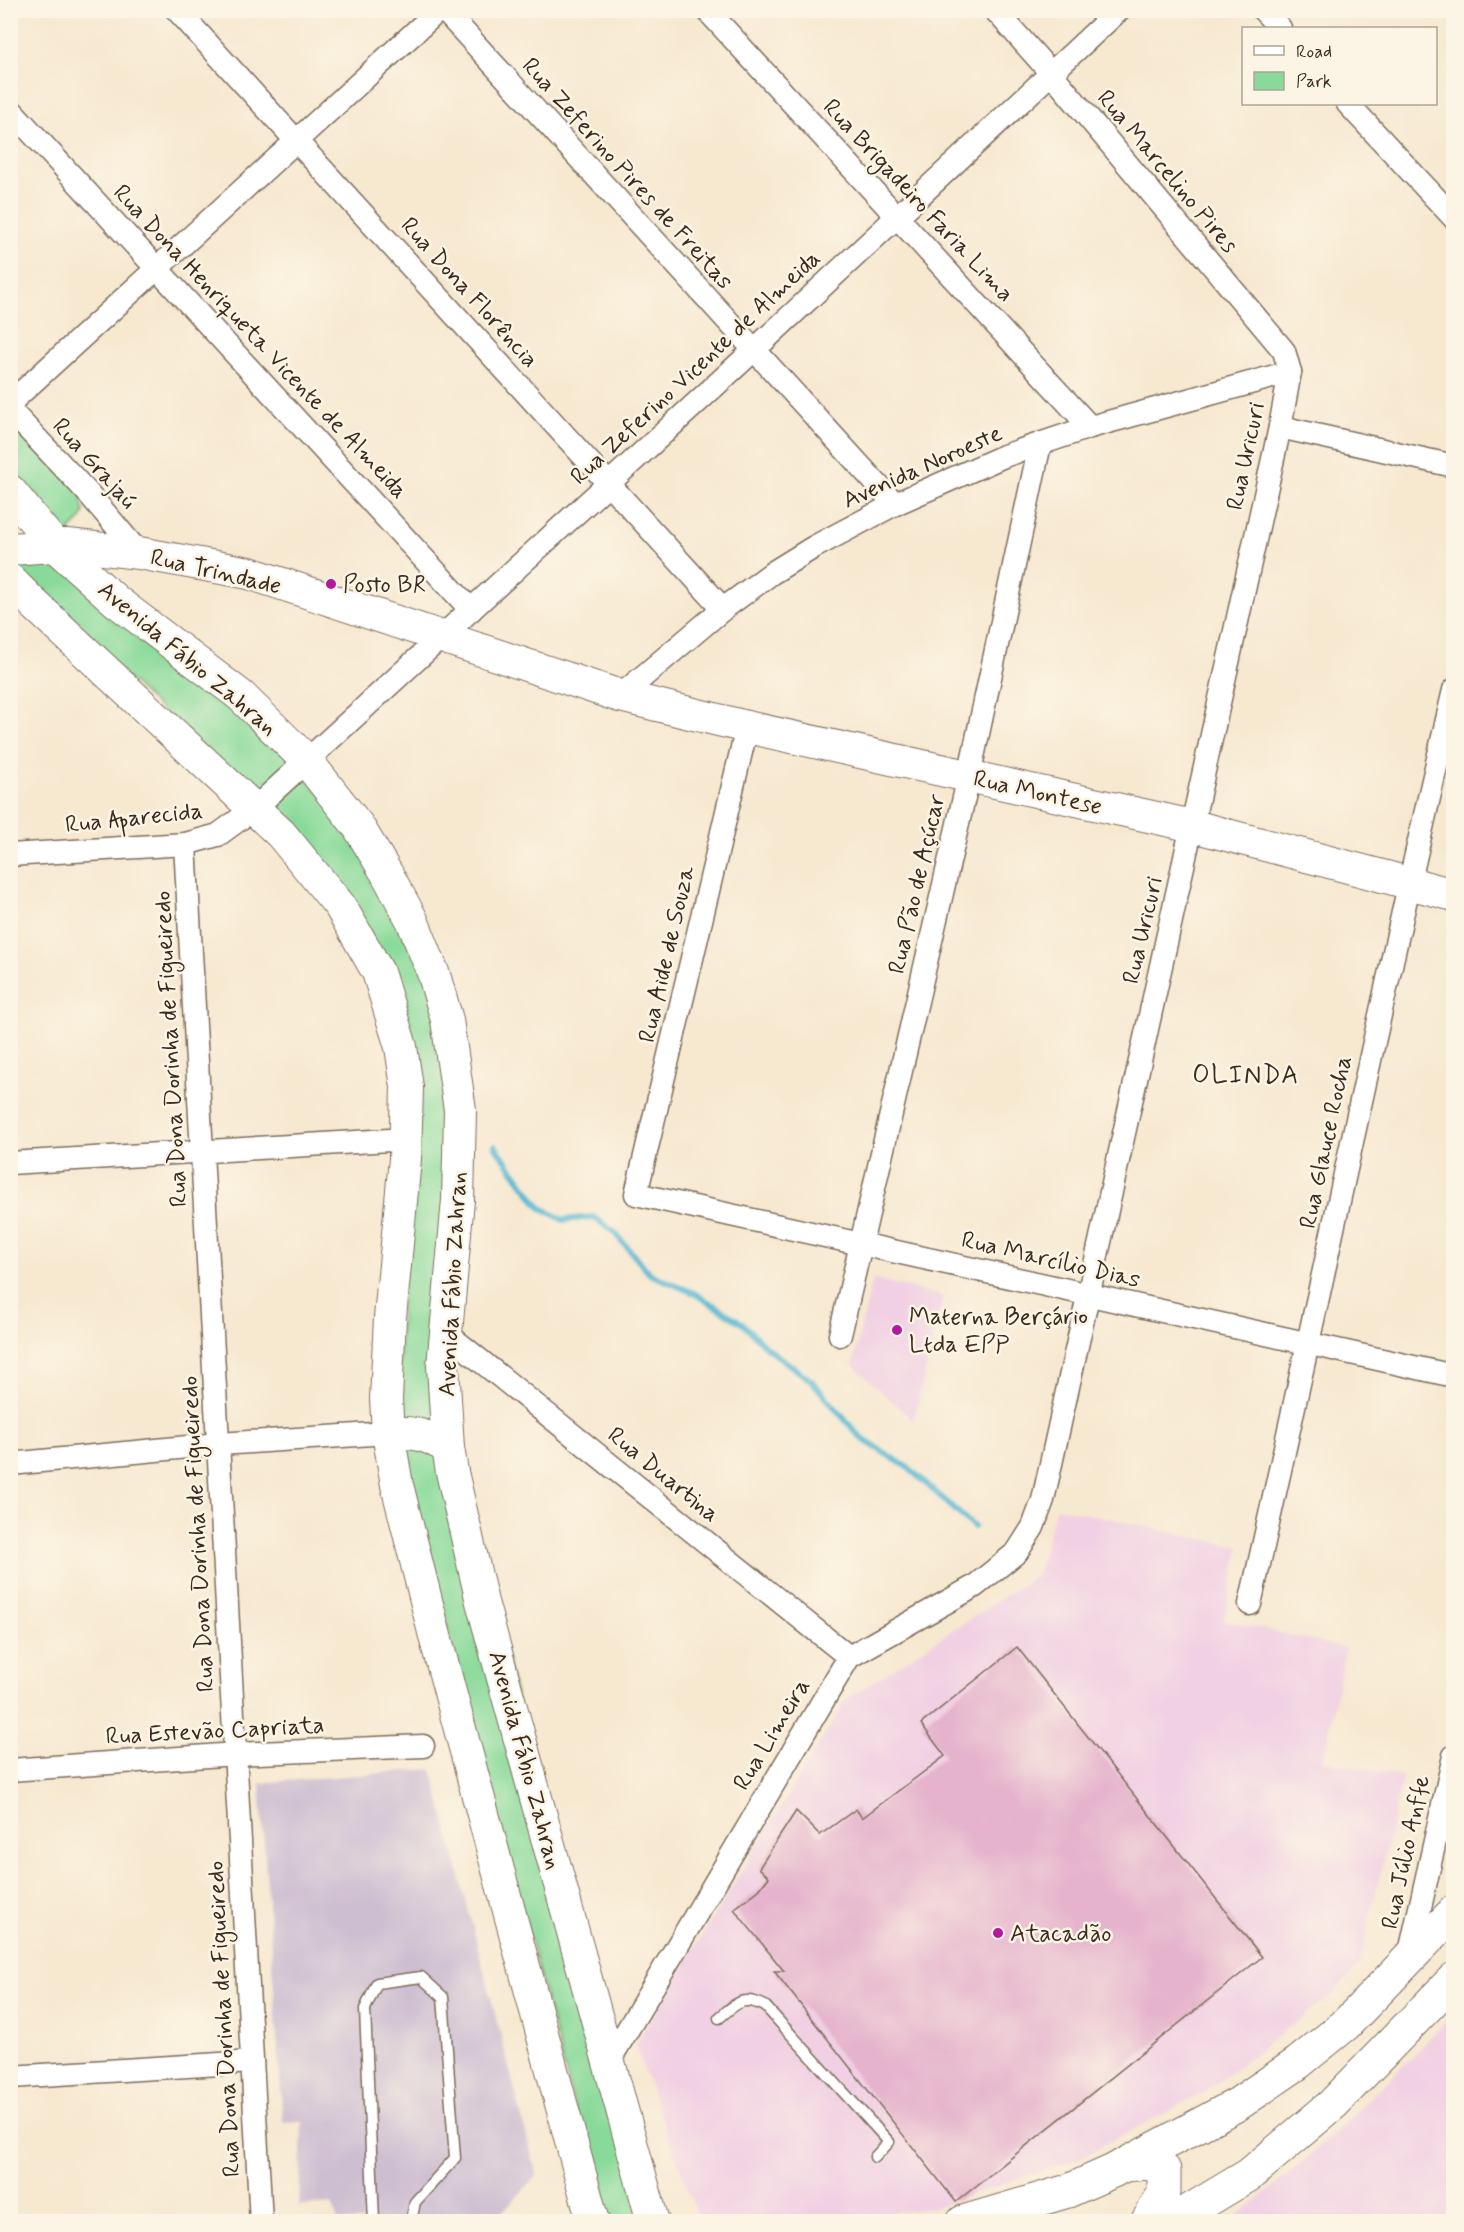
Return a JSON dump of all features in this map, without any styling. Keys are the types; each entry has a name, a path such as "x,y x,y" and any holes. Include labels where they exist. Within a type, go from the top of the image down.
{"main road":[{"name":"Avenida Fábio Zahran","path":"10,491 55,546 116,601 241,696 307,761 358,826 387,874 412,920 434,975 447,1020 460,1110 458,1200 443,1366 448,1448 482,1602 653,2222"},
{"name":"Rua Trindade","path":"10,549 68,545 139,553 249,573 620,696"},
{"path":"10,580 281,834 340,906 378,972 401,1047 407,1087 406,1139 390,1318 386,1399 388,1433 397,1485 436,1640 555,2072 593,2222"},
{"name":"Rua Montese","path":"620,696 747,727 1193,826 1454,895"},
{"path":"388,1433 419,1434 431,1437 448,1448"},
{"path":"963,2222 1068,2191 1125,2165 1238,2104 1298,2063 1345,2025 1454,1912"},
{"path":"1171,2222 1249,2175 1333,2104 1454,1979"},
{"path":"1125,2165 1148,2163 1164,2170 1164,2193 1148,2222"}],"street":[{"name":"Rua Dona Florência","path":"177,10 723,609"},
{"path":"10,403 439,10"},
{"name":"Rua Zeferino Pires de Freitas","path":"444,10 895,504"},
{"name":"Rua Brigadeiro Faria Lima","path":"708,10 1090,427"},
{"name":"Rua Marcelino Pires","path":"995,10 1051,73 1284,351 1290,372"},
{"name":"Rua Zeferino Vicente de Almeida","path":"307,761 1119,10"},
{"path":"1263,10 1279,27"},
{"path":"1349,105 1454,218"},
{"name":"Rua Dona Henriqueta Vicente de Almeida","path":"10,109 471,610"},
{"name":"Avenida Noroeste","path":"620,696 723,609 772,573 814,547 895,504 1004,456 1090,427 1290,372"},
{"name":"Rua Uricuri","path":"1043,1500 1193,826 1290,372"},
{"name":"Rua Grajaú","path":"10,410 88,493 139,553"},
{"path":"1280,427 1454,466"},
{"name":"Rua Pão de Açúcar","path":"840,1335 969,776 1040,444"},
{"name":"Rua Glauce Rocha","path":"1250,1605 1408,884 1454,690"},
{"name":"Rua Aide de Souza","path":"636,1194 747,727"},
{"name":"Rua Aparecida","path":"10,855 186,844 218,835 255,808 307,761"},
{"name":"Rua Dona Dorinha de Figueiredo","path":"186,844 261,2222"},
{"path":"10,1163 406,1139"},
{"name":"Rua Marcílio Dias","path":"636,1194 1454,1376"},
{"name":"Rua Duartina","path":"446,1333 849,1657"},
{"path":"10,1464 219,1444 388,1433"},
{"name":"Rua Limeira","path":"609,2061 849,1657 975,1586 1017,1552 1033,1527 1043,1500"},
{"name":"Rua Estevão Capriata","path":"10,1770 236,1754 423,1746"},
{"name":"Rua Júlio Anffe","path":"1409,1959 1454,1756"},
{"path":"10,2077 252,2062"}],"lane":[{"path":"374,2222 365,2009 377,1983 421,1977 443,1997 455,2158 415,2202 411,2222"},
{"path":"719,2018 738,2002 751,1999 765,2006 890,2142 875,2157"}],"shaded area":[{"name":"Materna Berçário Ltda EPP","path":"873,1279 943,1296 914,1421 852,1365"},
{"path":"1056,1507 1240,1547 1224,1620 1346,1648 1323,1761 1403,1776 1359,1966 1333,1994 1205,2092 1077,2159 937,2207 878,2214 773,2221 699,2221 635,2045 847,1699 1037,1575"},
{"path":"432,1769 537,2176 493,2221 338,2221 332,2204 299,2206 302,2122 283,2123 260,1783"},
{"path":"1453,2013 1453,2221 1226,2221 1246,2210 1314,2152 1407,2062"}],"green space":[{"path":"10,424 80,492 84,512 81,519 64,536 11,484"},
{"path":"53,553 297,763 258,800 11,570 11,555"},
{"path":"303,774 349,828 428,975 453,1111 436,1369 645,2221 605,2221 397,1437 410,1045 269,810"}],"building":[{"name":"Atacadão","path":"1017,1647 1262,1957 956,2202 774,1971 784,1971 734,1909 759,1890 769,1877 759,1868 796,1811 820,1835 856,1809 862,1818 945,1756 921,1724"}],"waterway":[{"path":"495,1146 540,1207 563,1220 593,1217 614,1232 650,1274 694,1293 742,1323 767,1348 812,1381 861,1438 910,1469 974,1527"}],"place":[{"name":"Posto BR","path":"331,584"},
{"name":"Materna Berçário Ltda EPP","path":"897,1330"},
{"name":"Atacadão","path":"998,1933"}],"district":[{"name":"OLINDA","path":"1246,1074"}]}
